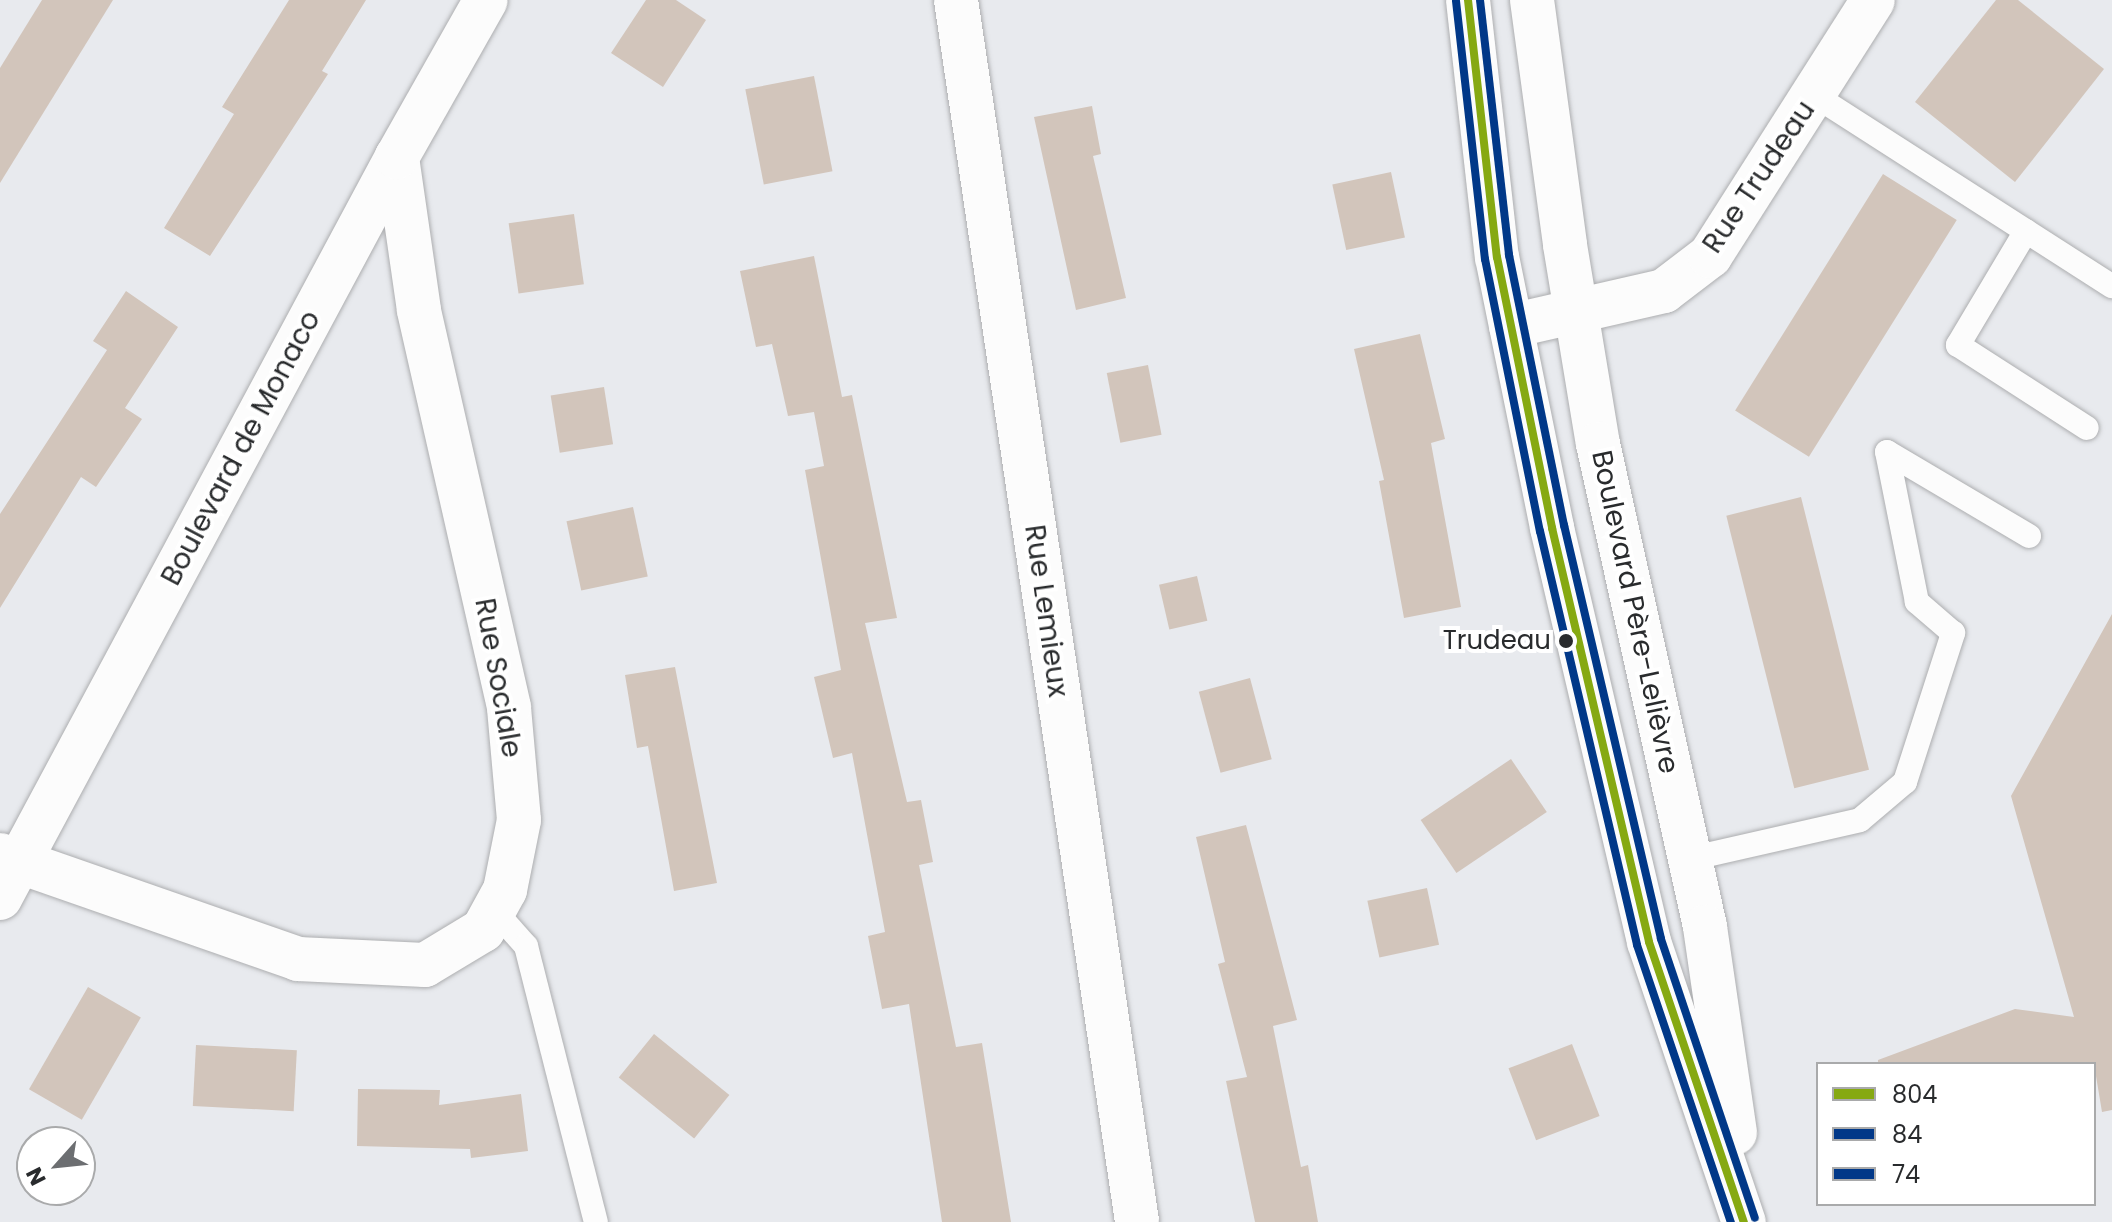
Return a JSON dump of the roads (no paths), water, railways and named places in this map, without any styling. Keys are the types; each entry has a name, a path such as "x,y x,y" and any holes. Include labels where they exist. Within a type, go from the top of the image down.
{"street":[{"name":"Boulevard de Monaco","path":"6,873 486,0"},
{"name":"Rue Lemieux","path":"956,0 1137,1222"},
{"name":"Boulevard Père-Lelièvre","path":"1468,0 1497,257 1630,868 1649,942 1746,1222"},
{"name":"Boulevard Père-Lelièvre","path":"1532,0 1576,313 1598,444 1705,927 1746,1222"},
{"name":"Rue Trudeau","path":"1511,326 1664,291 1710,256 1873,0"},
{"name":"Rue Sociale","path":"6,873 298,959 425,965 483,930 505,890 519,820 509,707 419,310 397,157"}],"lane":[{"path":"1814,95 2112,286"},
{"path":"2026,231 1958,345 2087,428"},
{"path":"1689,859 1860,820 1905,782 1953,633 1917,602 1887,452 2029,536"},
{"path":"494,910 526,946 596,1222"}],"place":[{"name":"Trudeau","path":"1566,641"}]}
